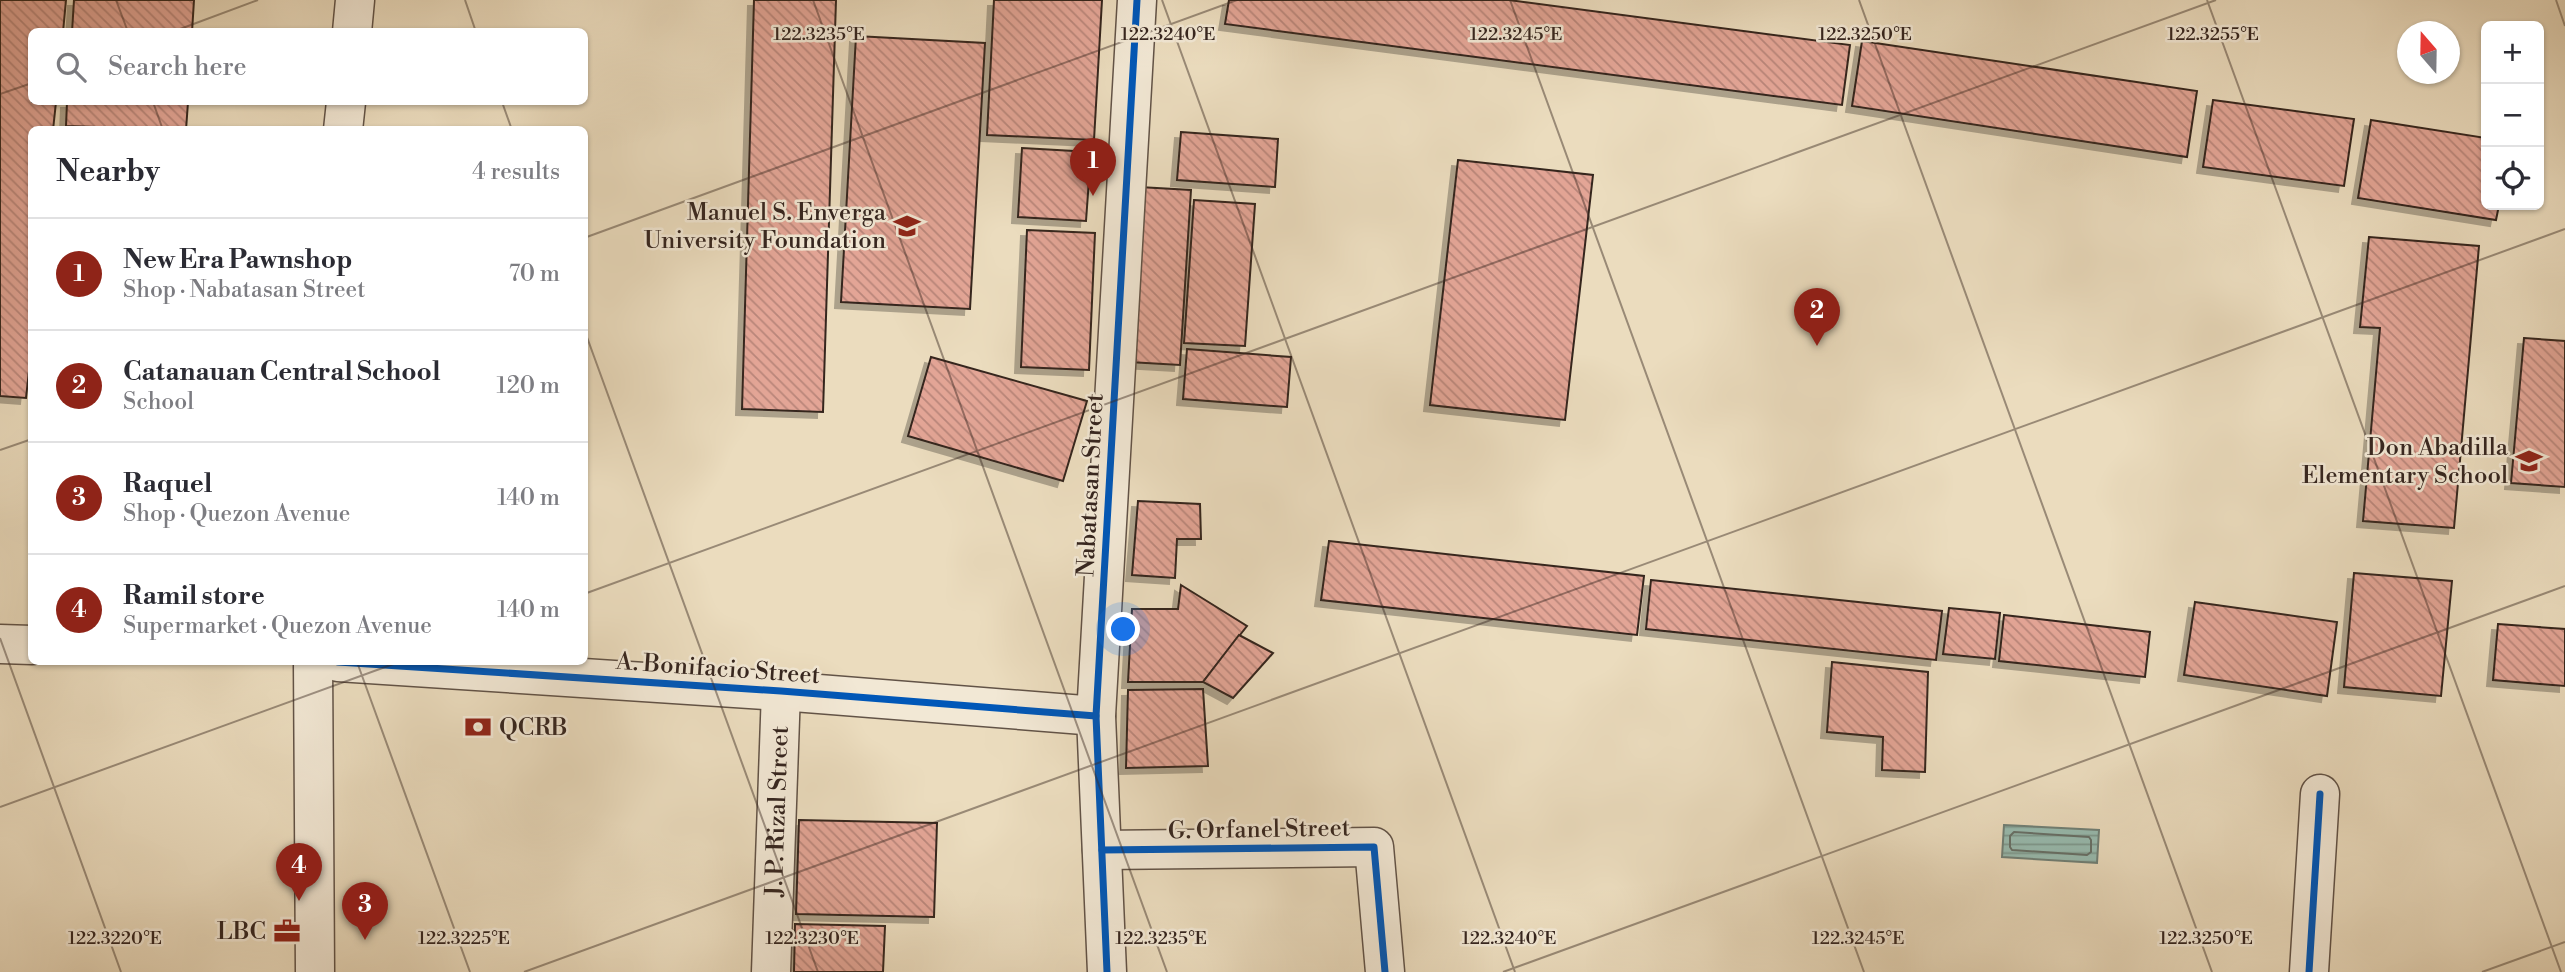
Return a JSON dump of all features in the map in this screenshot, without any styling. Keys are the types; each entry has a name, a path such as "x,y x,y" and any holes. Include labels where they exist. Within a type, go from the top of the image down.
{"street":[{"path":"352,28 355,0"},
{"name":"Nabatasan Street","path":"1107,972 1096,716 1137,0"},
{"path":"343,126 346,105"},
{"path":"0,644 28,645"},
{"path":"313,665 315,972"},
{"name":"A. Bonifacio Street","path":"384,665 781,691 1096,716"},
{"name":"J. P. Rizal Street","path":"771,972 781,691"},
{"path":"2309,972 2320,794"},
{"name":"G. Orfanel Street","path":"1102,850 1374,846 1385,972"}],"water":[{"path":"2004,825 2099,830 2097,863 2002,857"}],"building":[{"path":"0,0 66,0 63,28 28,28 28,105 56,105 53,126 28,126 26,398 0,396"},
{"path":"74,0 194,0 192,28 72,28"},
{"path":"754,0 836,0 823,412 742,409"},
{"path":"994,0 1102,0 1094,140 987,135"},
{"path":"1229,0 1509,0 1850,45 1842,105 1225,24"},
{"path":"856,36 985,43 970,309 841,302"},
{"path":"1862,41 2197,91 2187,157 1852,106"},
{"path":"2213,100 2354,119 2344,186 2203,167"},
{"path":"67,105 188,105 186,126 66,126"},
{"path":"2371,120 2481,137 2481,210 2498,210 2496,220 2358,198"},
{"path":"1181,132 1278,139 1275,187 1177,180"},
{"path":"1022,148 1091,152 1086,221 1018,217"},
{"path":"1458,160 1593,175 1565,420 1430,405"},
{"path":"1139,187 1191,190 1180,365 1129,362"},
{"path":"1194,200 1255,204 1245,346 1184,343"},
{"path":"1027,230 1095,233 1089,370 1021,367"},
{"path":"2369,237 2479,246 2454,528 2363,521 2380,328 2360,327"},
{"path":"2524,338 2565,341 2565,487 2511,483"},
{"path":"1187,349 1291,357 1287,407 1183,399"},
{"path":"931,357 1087,401 1063,481 908,436"},
{"path":"1138,501 1200,504 1201,539 1177,539 1175,578 1132,575"},
{"path":"1329,541 1644,576 1637,635 1321,600"},
{"path":"2354,573 2452,581 2441,696 2344,687"},
{"path":"1651,580 1942,611 1936,660 1646,629"},
{"path":"1181,585 1247,626 1203,682 1128,682 1132,609 1178,609"},
{"path":"2195,602 2337,622 2327,696 2184,675"},
{"path":"1949,608 2000,613 1995,659 1943,654"},
{"path":"2004,615 2150,632 2145,677 1999,661"},
{"path":"2498,624 2565,629 2565,686 2493,680"},
{"path":"1239,635 1273,653 1233,698 1203,682"},
{"path":"1832,662 1928,672 1925,772 1882,770 1883,737 1827,732"},
{"path":"1203,689 1208,766 1126,768 1128,690"},
{"path":"799,820 937,823 934,917 796,914"},
{"path":"795,924 885,926 883,972 794,972"}],"cycle path":[{"path":"1107,972 1096,716 1137,0"},
{"path":"384,665 781,691 1096,716"},
{"path":"2309,972 2320,794"},
{"path":"1102,850 1374,847 1385,972"}],"place":[{"name":"New Era Pawnshop","path":"1093,196"},
{"name":"Manuel S. Enverga University Foundation","path":"907,226"},
{"name":"Catanauan Central School","path":"1817,346"},
{"name":"Don Abadilla Elementary School","path":"2529,461"},
{"name":"QCRB","path":"478,727"},
{"name":"Ramil store","path":"299,901"},
{"name":"LBC","path":"287,931"},
{"name":"Raquel","path":"365,940"}]}
